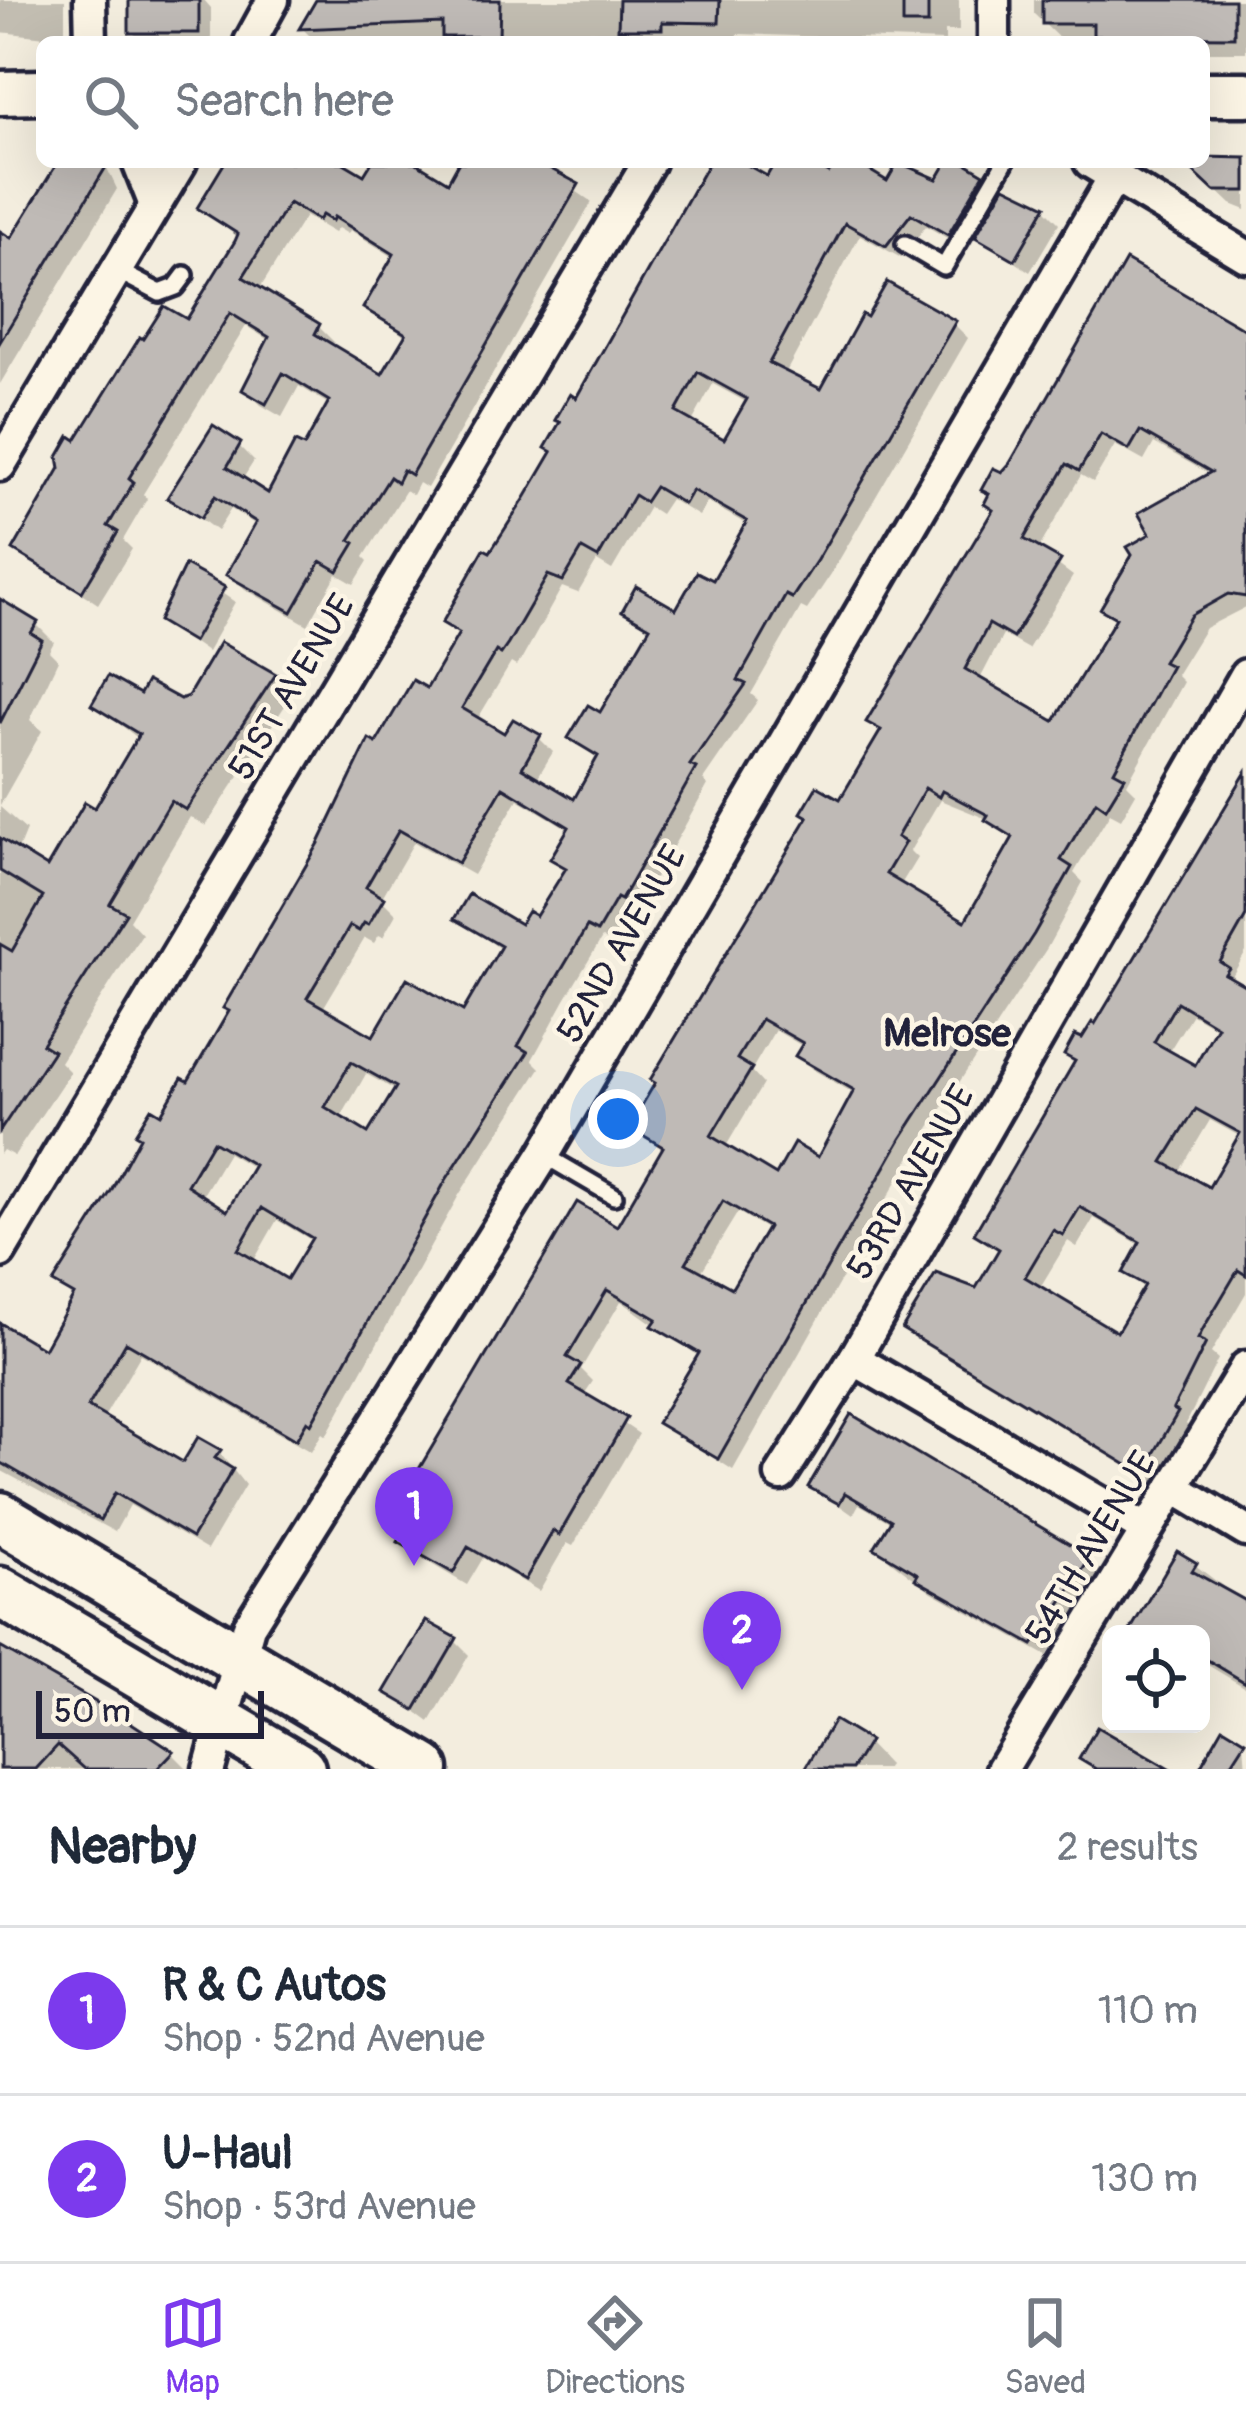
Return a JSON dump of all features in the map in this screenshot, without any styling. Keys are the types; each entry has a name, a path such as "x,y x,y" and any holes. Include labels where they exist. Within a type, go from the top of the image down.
{"main road":[{"path":"0,1517 424,1769"},
{"path":"0,1592 216,1746 301,1769"}],"street":[{"path":"90,0 91,36"},
{"path":"253,36 273,0"},
{"path":"994,0 994,36"},
{"path":"1210,94 1246,94"},
{"path":"140,168 155,205"},
{"path":"0,465 177,168"},
{"name":"51ST AVENUE","path":"0,1252 645,168"},
{"name":"52ND AVENUE","path":"216,1746 249,1626 544,1155 1105,168"},
{"path":"1108,168 1246,256"},
{"name":"53RD AVENUE","path":"782,1474 854,1359 1246,675"},
{"path":"854,1359 1148,1530"},
{"name":"54TH AVENUE","path":"1003,1769 1246,1367"},
{"path":"1173,1487 1246,1531"}],"lane":[{"path":"905,244 944,267 1002,168"},
{"path":"116,270 160,293 176,287 185,275"},
{"path":"544,1155 614,1196"}],"building":[{"path":"129,0 199,0 199,33 129,33"},
{"path":"316,0 500,0 499,36 442,36 442,23 299,29"},
{"path":"619,0 720,0 719,23 662,22 662,29 618,29"},
{"path":"903,0 928,0 928,24 903,24"},
{"path":"1042,0 1234,0 1234,37 1093,36 1093,24 1042,24"},
{"path":"1210,157 1246,158 1246,191 1214,191 1189,168 1210,168"},
{"path":"54,168 105,168 0,342 0,231 11,238"},
{"path":"221,168 352,168 364,175 368,168 425,168 448,182 456,168 549,168 579,184 411,475 403,470 397,482 390,477 350,540 355,543 338,571 321,561 292,612 226,575 256,522 215,496 201,518 167,498 213,425 241,443 227,467 268,493 295,442 304,446 329,401 283,373 266,404 242,390 269,337 230,313 129,478 134,482 108,526 118,532 82,592 13,550 60,468 58,457 70,436 76,440 140,337 164,306 187,319 238,234 197,208","holes":["289,203 318,220 322,215 332,221 334,217 394,254 363,308 406,334 382,374 315,334 320,324 243,277"]},
{"path":"706,168 753,168 767,176 772,168 820,168 829,173 832,168 866,168 887,181 895,168 912,168 937,179 943,168 974,168 984,174 948,235 911,214 886,246 845,223 769,363 821,389 862,314 867,317 887,282 956,321 817,560 792,598 786,595 738,680 746,684 690,765 696,768 621,900 617,898 597,932 587,927 552,986 518,1046 528,1052 446,1180 311,1424 307,1421 296,1440 126,1342 88,1407 183,1462 198,1437 221,1450 215,1458 233,1469 192,1538 115,1493 100,1520 0,1462 0,1323 44,1349 74,1295 53,1283 111,1191 140,1137 135,1134 151,1108 161,1114 182,1078 188,1081 229,1011 223,1008 319,843 369,739 376,743 413,680 427,688 459,633 442,623 484,549 490,552 552,452 545,448 570,394 576,398","holes":["698,372 747,399 724,439 676,412","655,487 684,504 692,490 747,521 713,580 697,572 676,609 636,586 622,611 650,627 600,712 588,705 568,738 598,756 574,799 522,768 541,735 513,719 504,733 462,708 496,651 501,654 508,644 548,575 563,581 582,549 598,558 634,495 645,502","503,787 569,827 550,859 566,868 536,916 528,911 520,924 469,894 454,919 501,946 463,1011 407,978 373,1036 307,998 350,926 359,931 364,923 368,925 384,898 366,887 399,830 458,863","351,1062 396,1087 368,1133 325,1107","213,1141 254,1165 227,1211 187,1185","262,1208 312,1238 287,1279 238,1250"]},
{"path":"1005,186 1046,206 1015,260 975,237"},
{"path":"1126,260 1246,330 1246,597 1228,594 1191,615 1163,662 1171,666 1114,771 1125,777 1106,808 1096,801 1061,860 1072,867 1034,934 901,1139 718,1459 657,1423 699,1353 652,1326 657,1319 607,1290 567,1357 581,1365 569,1384 627,1418 559,1535 553,1531 525,1580 468,1547 453,1573 398,1542 423,1501 406,1491 577,1202 617,1226 663,1147 629,1127 655,1083 650,1080 808,817 801,813 817,786 840,799 881,730 866,722 993,510 984,504 989,494 981,490 993,468 1002,472","holes":["1140,431 1211,472 1138,513 1150,534 1127,547 1132,555 1100,609 1116,618 1054,721 965,669 989,624 1013,638 1061,560 1024,539 1067,464 1079,471 1101,434 1129,450","925,788 939,797 942,791 988,815 985,820 1013,837 965,921 886,874 905,842 897,837","761,1019 803,1043 795,1056 854,1090 818,1157 794,1143 776,1175 711,1136 752,1068 737,1059","723,1201 768,1227 732,1288 686,1263"]},
{"path":"185,565 225,587 193,642 158,621"},
{"path":"0,599 38,622 31,633 42,640 0,723"},
{"path":"220,642 276,674 186,810 171,801 110,904 126,913 42,1044 53,1051 0,1131 0,944 12,951 43,897 0,871 0,838 47,867 85,802 95,808 139,734 91,705 108,676 140,694 147,681 180,699 188,696"},
{"path":"1246,772 1246,916 1220,962 1229,968 1225,974 1246,986 1246,1275 1238,1270 1203,1329 1198,1339 1206,1343 1173,1409 1178,1412 1142,1474 902,1329 936,1273 976,1288 999,1249 974,1234 1075,1061 1064,1055 1075,1035 1082,1038 1095,1024","holes":["1177,1002 1217,1026 1195,1065 1154,1042","1196,1109 1240,1133 1209,1187 1163,1162","1080,1207 1140,1242 1123,1273 1145,1285 1117,1332 1025,1277 1053,1230 1063,1235"]},
{"path":"851,1414 1091,1557 1033,1645 915,1579 918,1574 874,1548 891,1520 845,1493 839,1504 808,1487"},
{"path":"1177,1551 1197,1563 1192,1571 1246,1601 1246,1683 1210,1661 1210,1625 1133,1625"},
{"path":"426,1621 457,1638 415,1710 384,1692"},
{"path":"0,1647 174,1751 157,1769 85,1769 58,1745 36,1769 0,1769"},
{"path":"834,1720 869,1741 852,1769 805,1769"},
{"path":"1097,1727 1169,1769 1096,1769 1079,1759"},
{"path":"1223,1727 1246,1741 1228,1769 1199,1769"}],"place":[{"name":"R & C Autos","path":"414,1566"},
{"name":"U-Haul","path":"742,1690"}],"district":[{"name":"Melrose","path":"947,1033"}]}
